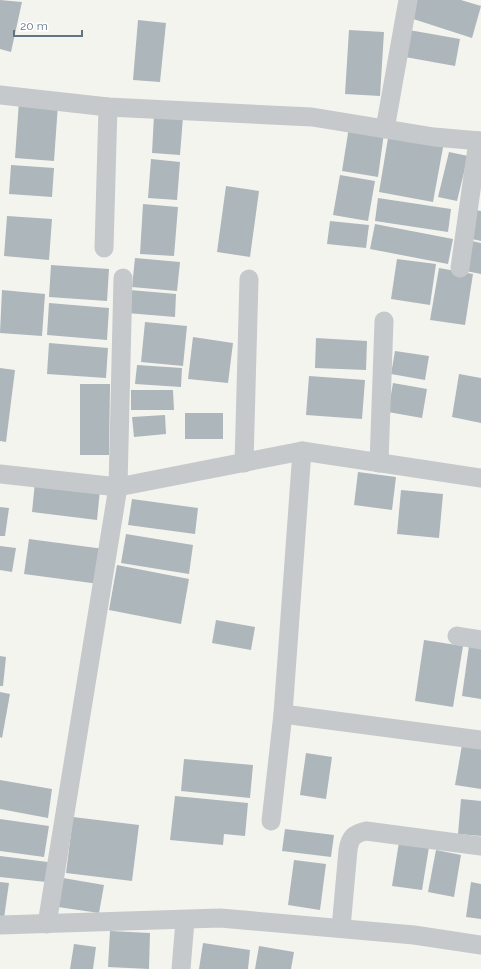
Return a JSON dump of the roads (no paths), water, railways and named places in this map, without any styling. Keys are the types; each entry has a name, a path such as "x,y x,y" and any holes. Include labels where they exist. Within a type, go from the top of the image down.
{"street":[{"path":"385,129 408,0"},
{"path":"0,95 108,107 312,117 385,129 480,141 460,268"},
{"path":"104,248 108,107"},
{"path":"47,924 118,487 123,278"},
{"path":"244,463 249,279"},
{"path":"379,463 384,321"},
{"path":"0,474 118,487 302,451 481,478"},
{"path":"271,821 283,714 302,451"},
{"path":"457,636 481,640"},
{"path":"283,714 481,740"},
{"path":"341,928 348,850 350,839 356,833 366,831 481,846"},
{"path":"0,925 185,921 220,918 414,935 481,945"},
{"path":"181,969 185,921"}]}
